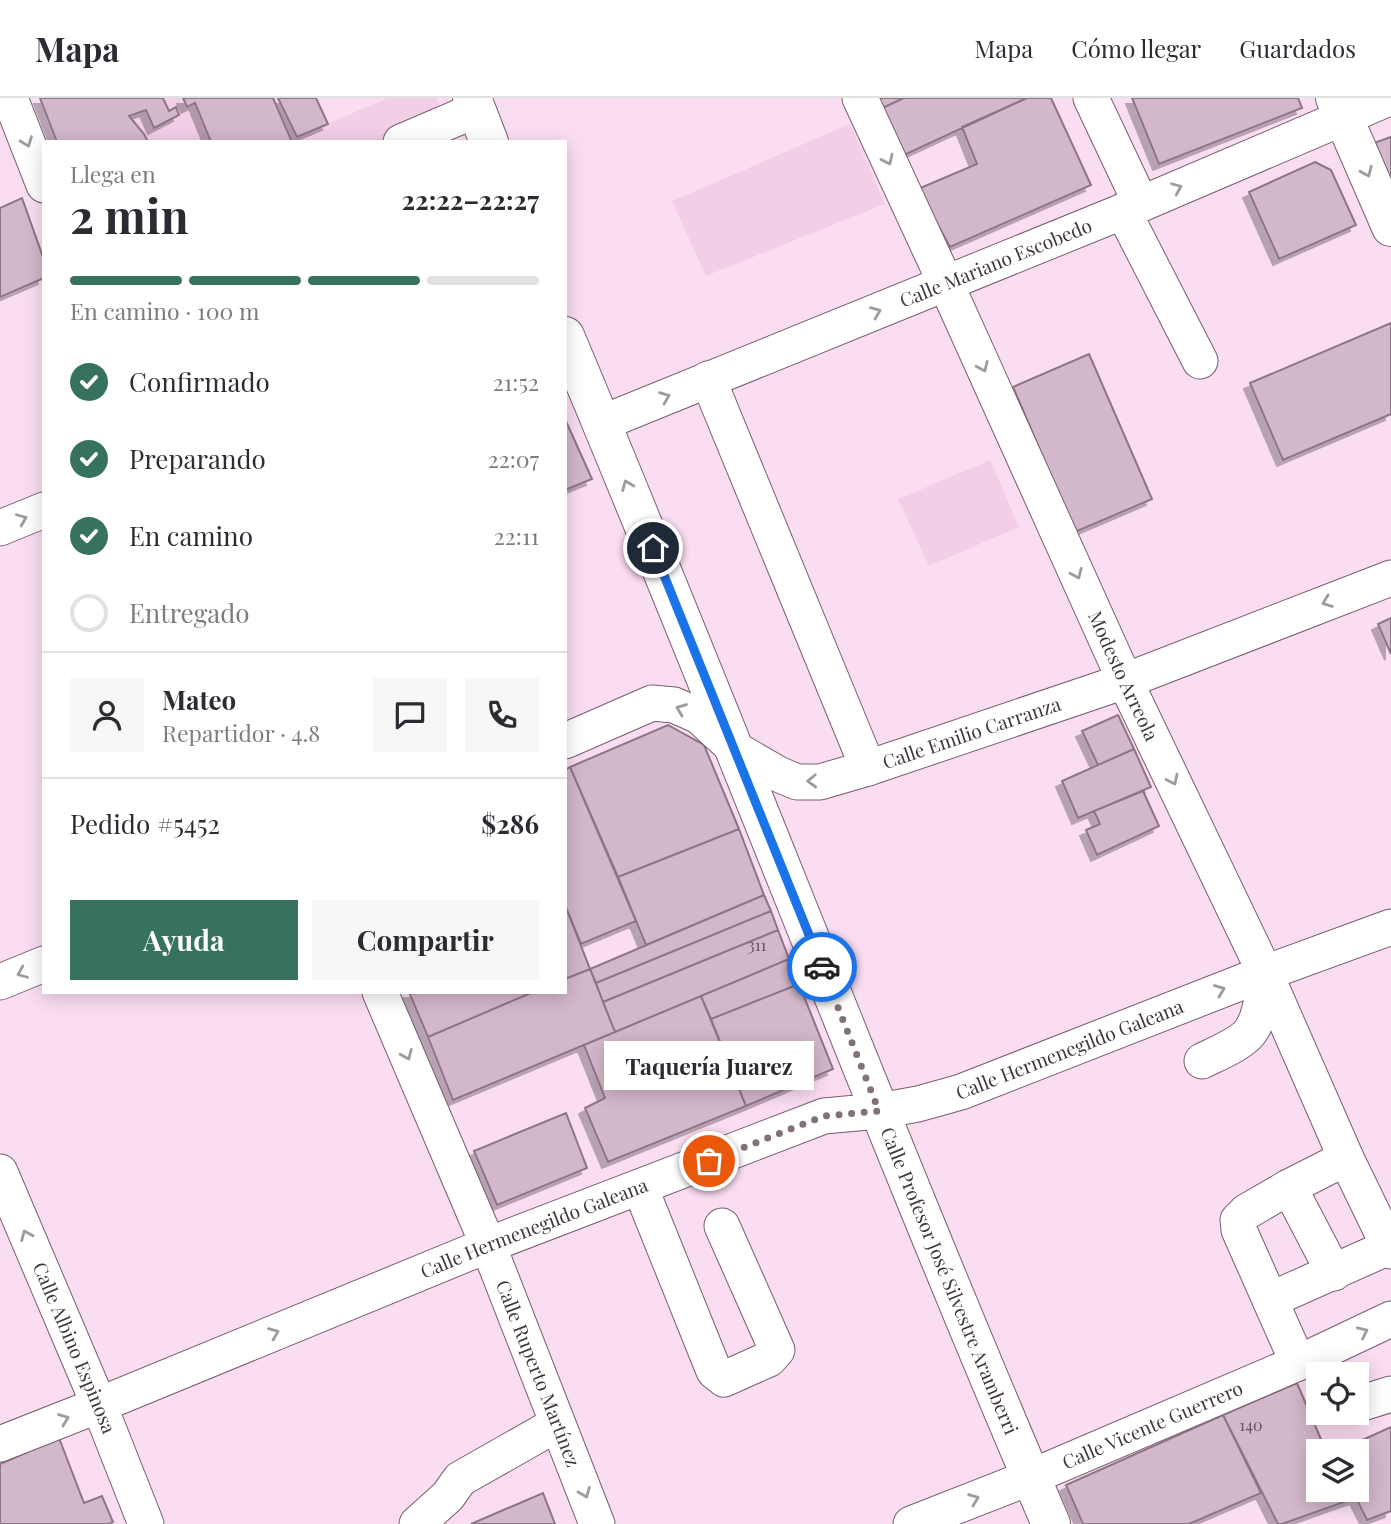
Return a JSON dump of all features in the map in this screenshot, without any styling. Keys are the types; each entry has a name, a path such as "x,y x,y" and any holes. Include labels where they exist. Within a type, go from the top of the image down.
{"main road":[{"path":"1339,108 1391,227"},
{"name":"Calle Profesor José Silvestre Aramberri","path":"567,341 735,749 879,1111 1051,1524"}],"street":[{"path":"10,98 42,180"},
{"name":"Modesto Arreola","path":"860,98 1125,681 1265,973 1346,1158 1390,1249"},
{"path":"1091,98 1132,208 1200,361"},
{"name":"Calle Mariano Escobedo","path":"602,423 1132,208 1339,108 1389,98"},
{"path":"407,140 479,117"},
{"path":"708,379 868,768"},
{"path":"0,528 42,511"},
{"name":"Calle Emilio Carranza","path":"567,740 652,704 674,705 699,716 735,749 778,774 797,782 820,782 1125,681 1391,578"},
{"name":"Calle Hermenegildo Galeana","path":"0,1444 488,1245 824,1116 879,1111 961,1092 1265,973 1391,927"},
{"path":"0,982 42,965"},
{"path":"1202,1061 1250,1032 1256,1021 1265,973"},
{"name":"Calle Ruperto Martínez","path":"381,994 488,1245 597,1524"},
{"path":"1313,1362 1270,1300 1239,1230 1238,1220 1246,1212 1289,1186 1346,1158"},
{"name":"Calle Albino Espinosa","path":"0,1172 99,1405 146,1524"},
{"path":"1289,1186 1334,1273"},
{"path":"640,1187 715,1371 724,1379 769,1359 777,1350 722,1226"},
{"path":"1270,1300 1390,1249"},
{"name":"Calle Vicente Guerrero","path":"1316,1362 1391,1319"},
{"name":"Calle Vicente Guerrero","path":"911,1524 1306,1366"},
{"path":"1369,1401 1391,1394"},
{"path":"417,1524 448,1496 460,1479 557,1424"}],"shaded area":[{"path":"40,98 278,98 297,137 388,98 437,98 454,140 56,140"},
{"path":"850,124 885,204 706,276 672,201"},
{"path":"990,460 1019,527 929,566 898,499"}],"building":[{"path":"40,98 163,98 169,111 176,107 179,115 154,128 146,110 129,116 147,140 56,140"},
{"path":"183,98 273,98 291,140 210,140 195,103 187,107"},
{"path":"278,98 316,98 328,124 297,137"},
{"path":"875,98 904,98 880,109"},
{"path":"904,98 1027,98 902,156 880,109"},
{"path":"1027,98 1051,98 1091,185 950,247 918,189 977,164 962,127"},
{"path":"1132,98 1298,98 1302,108 1159,164"},
{"path":"1391,137 1391,180 1374,143"},
{"path":"1315,162 1331,170 1356,225 1279,259 1249,192"},
{"path":"22,198 42,254 42,279 0,297 0,208"},
{"path":"1391,323 1391,414 1283,460 1250,383"},
{"path":"1089,354 1152,499 1075,532 1013,387"},
{"path":"567,423 592,479 567,489"},
{"path":"1391,618 1391,654 1378,624"},
{"path":"1118,715 1134,749 1098,765 1082,731"},
{"path":"668,725 704,745 739,829 618,877 570,767"},
{"path":"1134,749 1151,787 1078,818 1062,781"},
{"path":"570,767 636,921 581,944 567,910 567,769"},
{"path":"1143,791 1159,826 1097,855 1086,830 1100,824 1094,811"},
{"path":"739,829 764,895 646,945 618,877"},
{"path":"764,895 771,911 596,983 590,969"},
{"path":"567,910 590,969 567,978"},
{"path":"771,911 778,930 603,1002 596,983"},
{"path":"778,930 789,959 615,1032 603,1002"},
{"path":"789,959 799,984 711,1019 701,996"},
{"path":"590,969 615,1032 453,1100 428,1037 528,994 567,994 567,978"},
{"path":"799,984 833,1069 746,1106 711,1019"},
{"path":"410,994 528,994 428,1037"},
{"path":"701,996 746,1106 608,1162 585,1108 605,1098 584,1045"},
{"path":"566,1113 587,1168 497,1205 474,1151"},
{"path":"1297,1383 1306,1404 1306,1425 1315,1425 1321,1439 1306,1439 1306,1502 1344,1502 1278,1524 1223,1415"},
{"path":"1223,1415 1261,1493 1189,1524 1083,1524 1066,1485"},
{"path":"1391,1427 1391,1511 1367,1520 1358,1502 1369,1502 1369,1439 1364,1439"},
{"path":"59,1438 84,1503 102,1496 113,1522 0,1524 0,1464"},
{"path":"543,1493 555,1524 471,1524"}],"way so far":[{"path":"709,1161 824,1116 879,1111 822,967"}],"place":[{"name":"Taquería Juarez","path":"709,1161"}],"route":[{"path":"653,548 822,967"}]}
